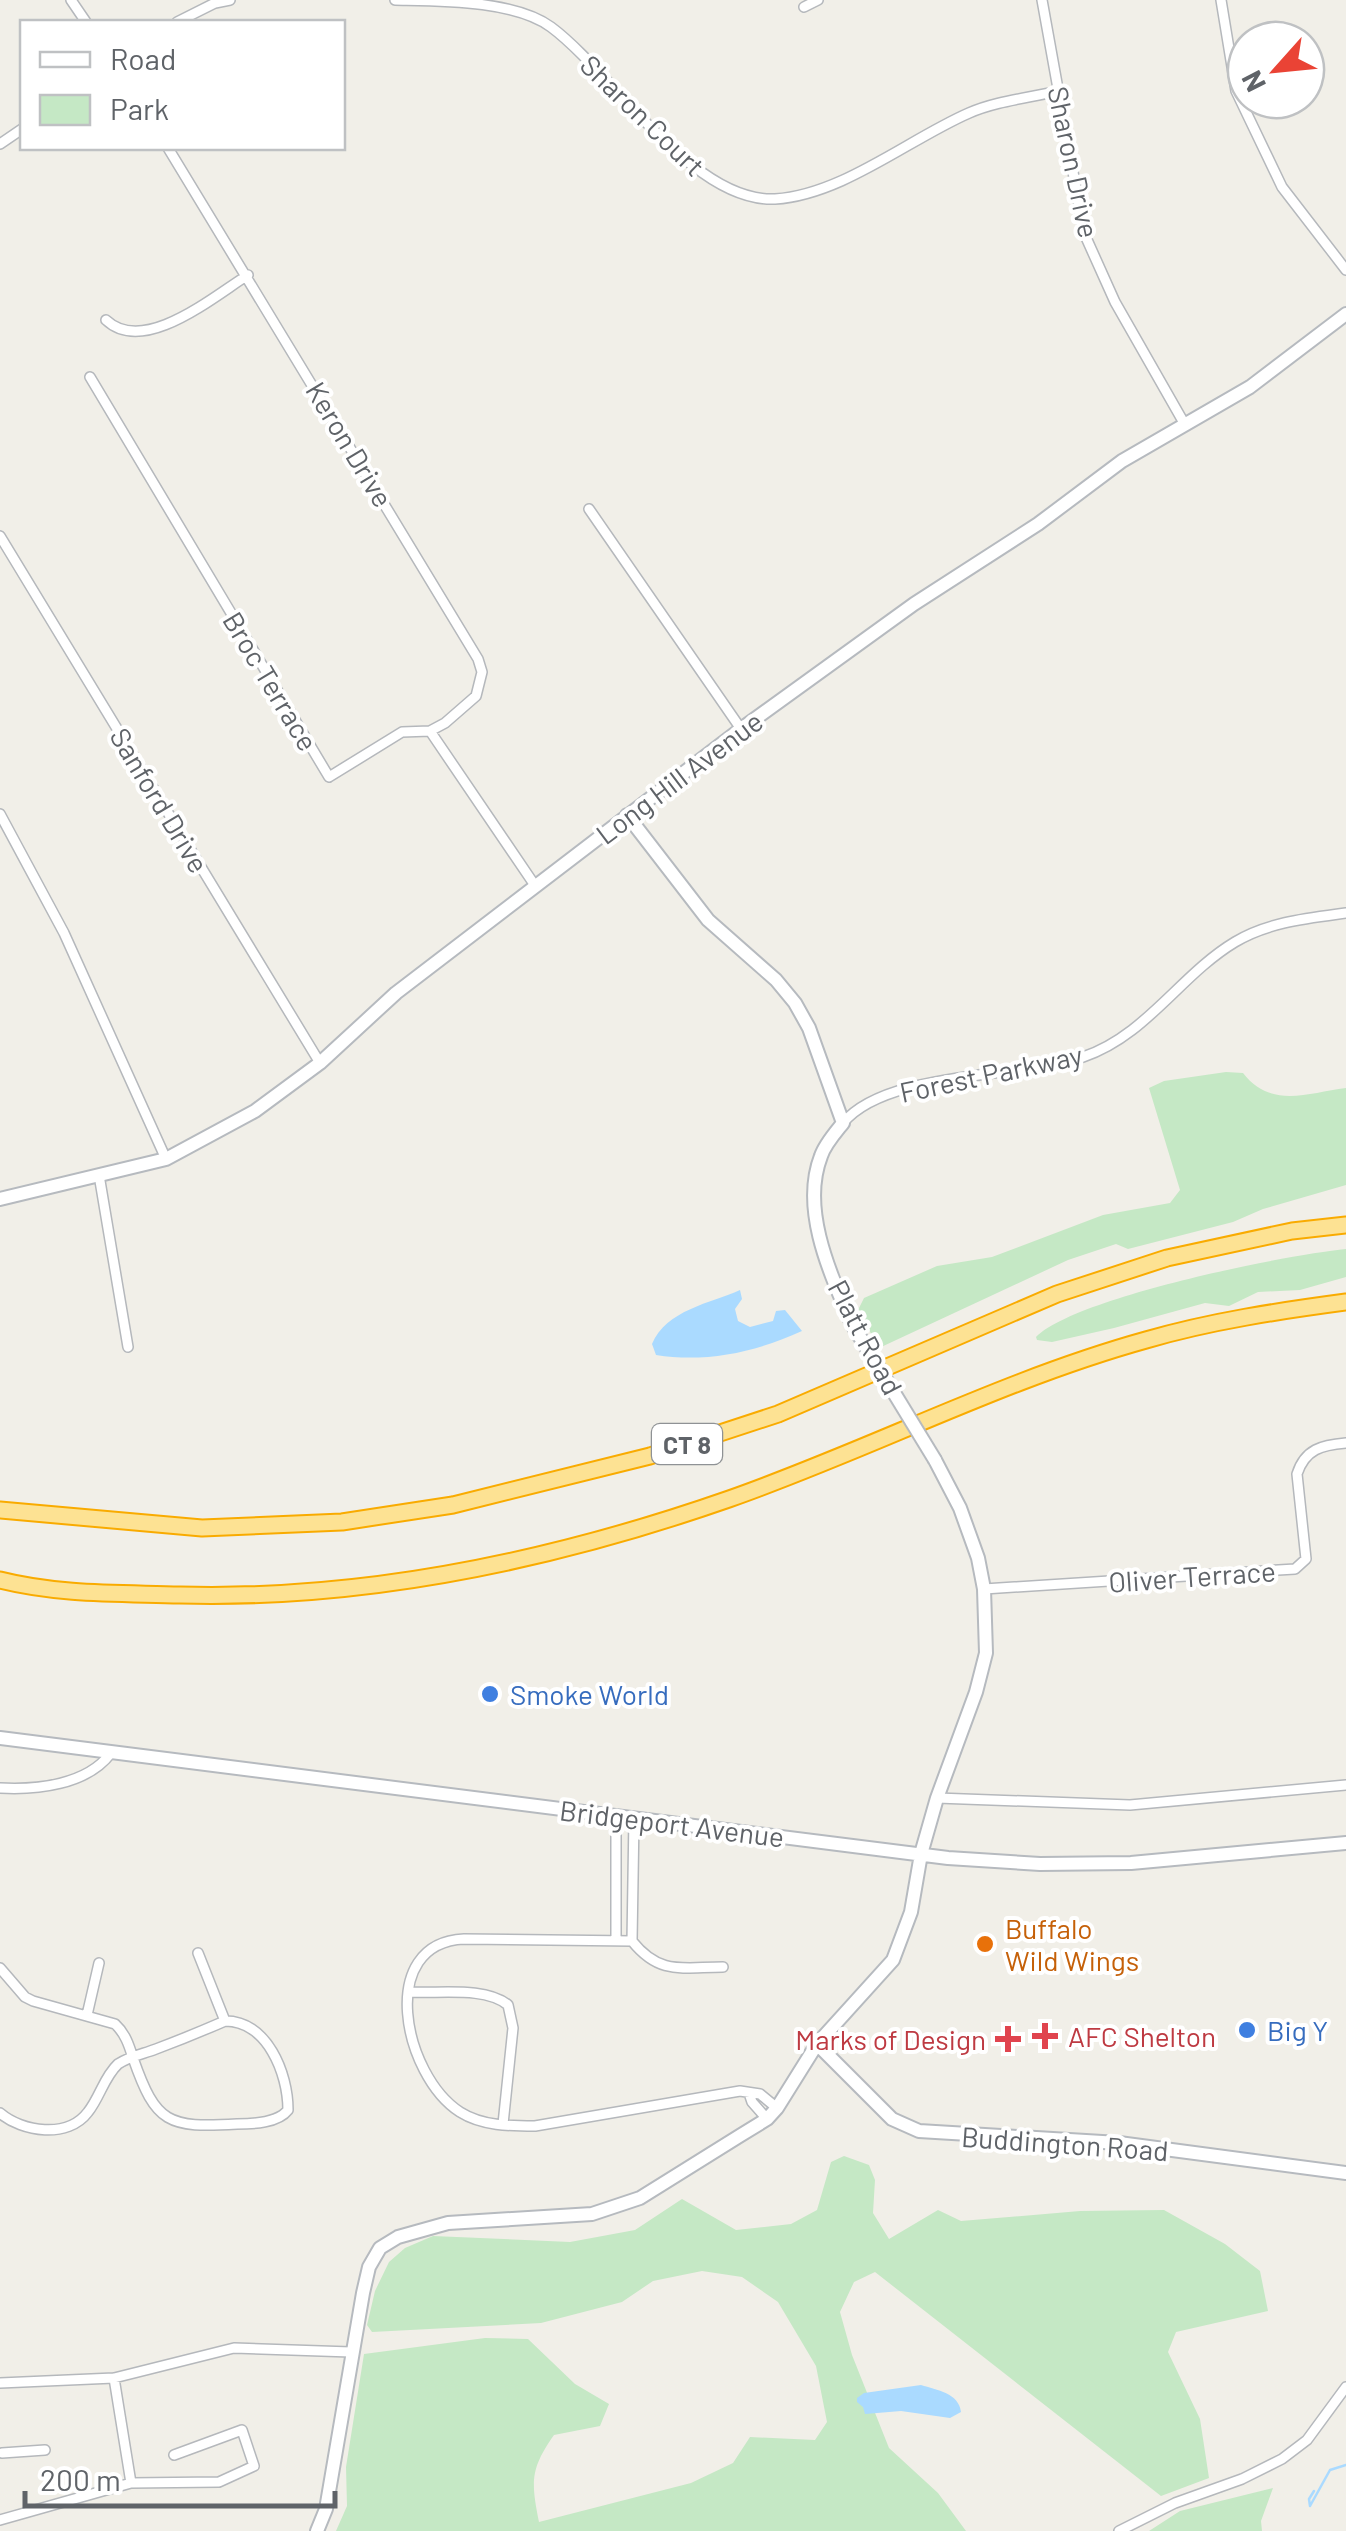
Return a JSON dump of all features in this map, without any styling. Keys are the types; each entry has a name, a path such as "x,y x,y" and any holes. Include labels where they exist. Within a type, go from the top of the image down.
{"highway":[{"name":"CT 8","path":"0,1510 202,1528 342,1522 453,1504 634,1460 778,1414 1058,1294 1167,1258 1346,1225"},
{"name":"CT 8","path":"0,1580 31,1588 227,1596 302,1593 433,1576 538,1555 631,1532 733,1498 1027,1379 1146,1340 1263,1312 1346,1302"},
{"path":"0,1592 31,1588"}],"street":[{"path":"180,20 215,2 230,0"},
{"name":"Sharon Court","path":"395,0 492,4 549,25 676,150 712,180 747,197 778,199 832,184 974,110 1058,91"},
{"path":"804,7 818,0"},
{"name":"Sharon Drive","path":"1042,0 1084,233 1115,302 1184,423"},
{"path":"1221,0 1236,92 1282,187 1346,270"},
{"name":"Keron Drive","path":"169,150 478,659 482,672 476,696 430,731"},
{"path":"106,320 122,330 152,330 248,275"},
{"name":"Long Hill Avenue","path":"0,1199 166,1160 255,1111 320,1063 396,994 741,730 914,604 1038,524 1122,461 1250,387 1346,314"},
{"name":"Broc Terrace","path":"90,377 328,776 402,732 430,731"},
{"path":"588,509 741,730"},
{"name":"Sanford Drive","path":"0,536 320,1063"},
{"path":"430,731 536,887"},
{"path":"0,814 64,932 166,1160"},
{"path":"627,816 708,920 731,944 766,970 795,1003 814,1040 843,1123"},
{"name":"Forest Parkway","path":"843,1123 861,1104 908,1088 1065,1062 1094,1053 1122,1039 1233,943 1279,925 1346,914"},
{"name":"Platt Road","path":"772,2113 817,2044 893,1960 904,1937 937,1798 973,1702 986,1652 984,1589 968,1526 935,1460 852,1324 830,1270 817,1223 814,1197 822,1154 843,1123"},
{"path":"100,1176 128,1347"},
{"name":"Oliver Terrace","path":"984,1589 1295,1569 1306,1559 1297,1474 1301,1461 1312,1450 1346,1443"},
{"name":"Bridgeport Avenue","path":"0,1738 921,1854 1040,1864 1131,1863 1346,1843"},
{"path":"0,1788 64,1782 104,1763 111,1754"},
{"path":"937,1798 1130,1805 1346,1785"},
{"path":"616,1815 616,1940"},
{"path":"634,1817 632,1941 649,1961 661,1966 723,1967"},
{"path":"317,2531 326,2510 351,2352 370,2266 380,2248 398,2237 448,2223 580,2216 614,2208 640,2198 772,2113 760,2094 740,2091 535,2126 502,2124 478,2121 460,2112 426,2079 412,2045 409,1992 421,1957 437,1943 632,1941"},
{"path":"198,1953 225,2021"},
{"path":"88,2014 99,1963"},
{"path":"0,1968 25,1997 88,2014 122,2030 133,2056 152,2106 160,2114 177,2122 241,2124 284,2116 288,2110 273,2052 250,2028 225,2021 133,2056 113,2069 91,2109 73,2124 32,2130 0,2114"},
{"path":"409,1992 480,1994 508,2005 513,2028 502,2124"},
{"name":"Buddington Road","path":"817,2044 892,2118 919,2132 1119,2143 1346,2173"},
{"path":"0,2383 114,2378 234,2348 351,2352"},
{"path":"114,2378 131,2484"},
{"path":"1119,2531 1282,2459 1307,2440 1346,2387"},
{"path":"0,2520 131,2484 219,2482 254,2466 242,2430 174,2455"},
{"path":"1,2454 44,2450"}],"green space":[{"path":"1243,1073 1265,1091 1278,1095 1346,1088 1346,1185 1263,1209 1233,1222 1128,1249 1116,1244 1068,1260 879,1348 858,1310 864,1298 937,1266 992,1257 1103,1215 1170,1203 1180,1190 1149,1088 1164,1081"},
{"path":"1346,1249 1346,1277 1300,1290 1258,1292 1229,1306 1205,1303 1052,1342 1036,1337 1058,1322 1136,1293 1232,1269"},
{"path":"844,2156 869,2165 875,2180 873,2213 889,2239 938,2210 961,2221 1080,2211 1164,2210 1225,2244 1260,2271 1268,2311 1176,2332 1168,2352 1200,2419 1209,2478 1161,2496 875,2272 854,2282 840,2312 852,2355 889,2448 938,2493 966,2531 336,2531 347,2506 346,2467 364,2354 485,2338 528,2339 575,2384 609,2404 600,2426 554,2435 546,2447 534,2476 539,2522 691,2483 733,2463 750,2437 815,2440 827,2422 816,2366 778,2302 742,2277 702,2271 653,2281 622,2302 541,2323 372,2332 367,2325 375,2291 389,2262 405,2248 433,2236 570,2242 635,2230 682,2199 736,2230 791,2224 817,2210 831,2162"},
{"path":"1273,2488 1261,2521 1262,2531 1149,2531 1180,2511"}],"water":[{"path":"740,1290 742,1299 735,1309 738,1321 750,1327 773,1321 776,1311 785,1310 802,1331 730,1354 693,1358 656,1355 652,1344 678,1315"},
{"path":"921,2385 952,2396 961,2412 950,2418 901,2411 865,2414 857,2402 864,2393"}],"waterway":[{"path":"1314,2491 1310,2506 1330,2470 1346,2465"}],"place":[{"name":"Smoke World","path":"490,1694"},
{"name":"Buffalo Wild Wings","path":"985,1944"},
{"name":"Big Y","path":"1247,2030"},
{"name":"AFC Shelton","path":"1045,2036"},
{"name":"Marks of Design","path":"1008,2039"}]}
